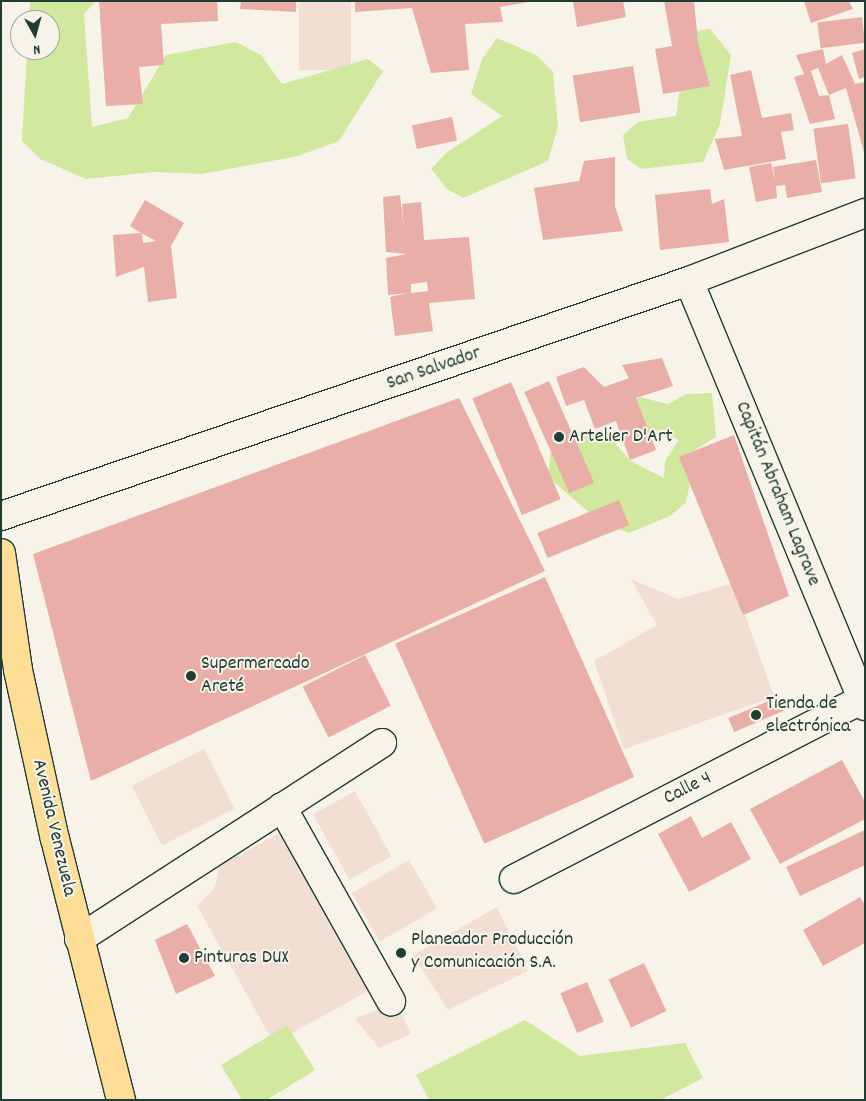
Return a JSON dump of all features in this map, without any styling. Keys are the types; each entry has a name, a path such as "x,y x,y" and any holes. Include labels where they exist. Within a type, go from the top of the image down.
{"main road":[{"name":"Avenida Venezuela","path":"1,553 18,670 78,939 121,1100"}],"street":[{"name":"San Salvador","path":"1,516 689,281 865,213"},
{"name":"Capitán Abraham Lagrave","path":"689,281 863,702"},
{"name":"Calle 4","path":"514,879 863,702"},
{"path":"78,939 382,743"},
{"path":"282,807 391,1001"}],"shaded area":[{"path":"299,1 351,1 351,70 299,70"},
{"path":"631,579 678,599 734,583 774,697 624,749 594,661 657,625"},
{"path":"204,749 234,809 162,845 132,786"},
{"path":"355,791 391,857 349,880 313,814"},
{"path":"290,827 379,985 274,1043 197,906 215,887 219,866"},
{"path":"409,860 437,908 380,941 352,893"},
{"path":"497,907 528,971 448,1010 413,955"},
{"path":"396,1001 411,1034 379,1048 355,1019"}],"green space":[{"path":"30,1 96,1 84,14 92,127 128,118 166,55 236,42 261,55 282,84 368,59 383,71 339,141 298,156 202,174 154,172 86,179 40,159 22,141 26,60 60,60 60,10 30,10"},
{"path":"710,29 731,55 720,124 703,162 641,169 627,159 623,135 638,122 676,116 688,32"},
{"path":"497,38 536,55 553,72 558,127 548,161 463,198 447,189 431,169 446,153 502,116 471,94 482,59"},
{"path":"712,393 716,437 696,449 686,503 670,516 629,533 601,523 548,477 551,448 579,432 603,430 631,461 664,478 665,461 679,440 656,431 621,431 625,405 640,397 668,404 686,394"},
{"path":"525,1020 580,1056 685,1043 703,1078 660,1100 429,1100 416,1075"},
{"path":"287,1025 315,1070 267,1100 242,1100 221,1065"}],"building":[{"path":"99,1 217,1 218,21 161,24 164,65 139,67 143,104 106,106"},
{"path":"241,1 296,1 296,12 240,9"},
{"path":"355,1 529,2 500,7 503,22 465,24 469,70 431,73 412,8 355,12"},
{"path":"573,1 623,1 626,17 577,27"},
{"path":"664,1 694,1 698,43 710,86 663,94 655,49 672,46"},
{"path":"804,1 849,1 853,9 811,23"},
{"path":"862,17 865,43 821,48 817,22"},
{"path":"823,49 826,64 842,55 855,84 865,82 865,156 846,88 829,95 835,119 810,124 794,77 804,74 796,55","holes":["818,68 829,95 819,96 811,71"]},
{"path":"865,49 865,77 859,79 852,53"},
{"path":"633,66 640,112 580,122 573,76"},
{"path":"751,70 762,118 791,113 794,130 781,132 786,159 724,170 715,139 742,136 730,75"},
{"path":"452,117 457,140 417,149 412,126"},
{"path":"848,124 856,178 821,183 813,129"},
{"path":"615,157 615,206 623,231 543,240 534,188 579,181 584,161"},
{"path":"816,160 822,192 787,198 785,185 776,186 777,198 756,202 749,167 771,163 775,181 773,167"},
{"path":"710,189 712,204 724,199 729,242 660,250 655,195"},
{"path":"400,195 404,230 402,204 421,202 424,240 469,237 475,299 429,303 433,331 395,336 390,297 408,293 388,295 386,258 407,254 386,252 383,197","holes":["427,282 428,291 411,293 411,284"]},
{"path":"145,200 184,223 171,246 177,298 148,302 144,267 116,277 113,235 141,233 130,226","holes":["142,233 156,241 143,243"]},
{"path":"662,358 673,386 636,398 656,450 630,460 616,421 595,429 584,400 566,406 556,377 584,367 604,387 629,378 622,365"},
{"name":"Artelier D'Art","path":"549,381 594,482 569,493 524,392"},
{"path":"511,382 561,499 522,515 472,398"},
{"name":"Supermercado Areté","path":"459,398 545,571 91,781 33,554"},
{"path":"734,435 789,596 743,615 679,457"},
{"path":"619,500 629,525 548,558 537,533"},
{"path":"545,577 634,777 484,844 395,644"},
{"path":"365,655 391,706 329,738 303,687"},
{"name":"Tienda de electrónica","path":"778,697 784,711 734,732 728,718"},
{"path":"842,760 865,802 865,819 780,864 750,809"},
{"path":"691,816 702,838 731,822 751,859 689,892 658,834"},
{"path":"865,830 865,865 800,896 786,867"},
{"path":"860,897 865,905 865,943 823,966 803,930"},
{"name":"Pinturas DUX","path":"187,924 215,976 176,994 155,940"},
{"path":"644,963 666,1011 631,1028 609,979"},
{"path":"587,982 604,1022 577,1033 560,993"}],"place":[{"name":"Artelier D'Art","path":"559,437"},
{"name":"Supermercado Areté","path":"191,676"},
{"name":"Tienda de electrónica","path":"756,715"},
{"name":"Planeador Producción y Comunicación S.A.","path":"401,953"},
{"name":"Pinturas DUX","path":"184,958"}]}
